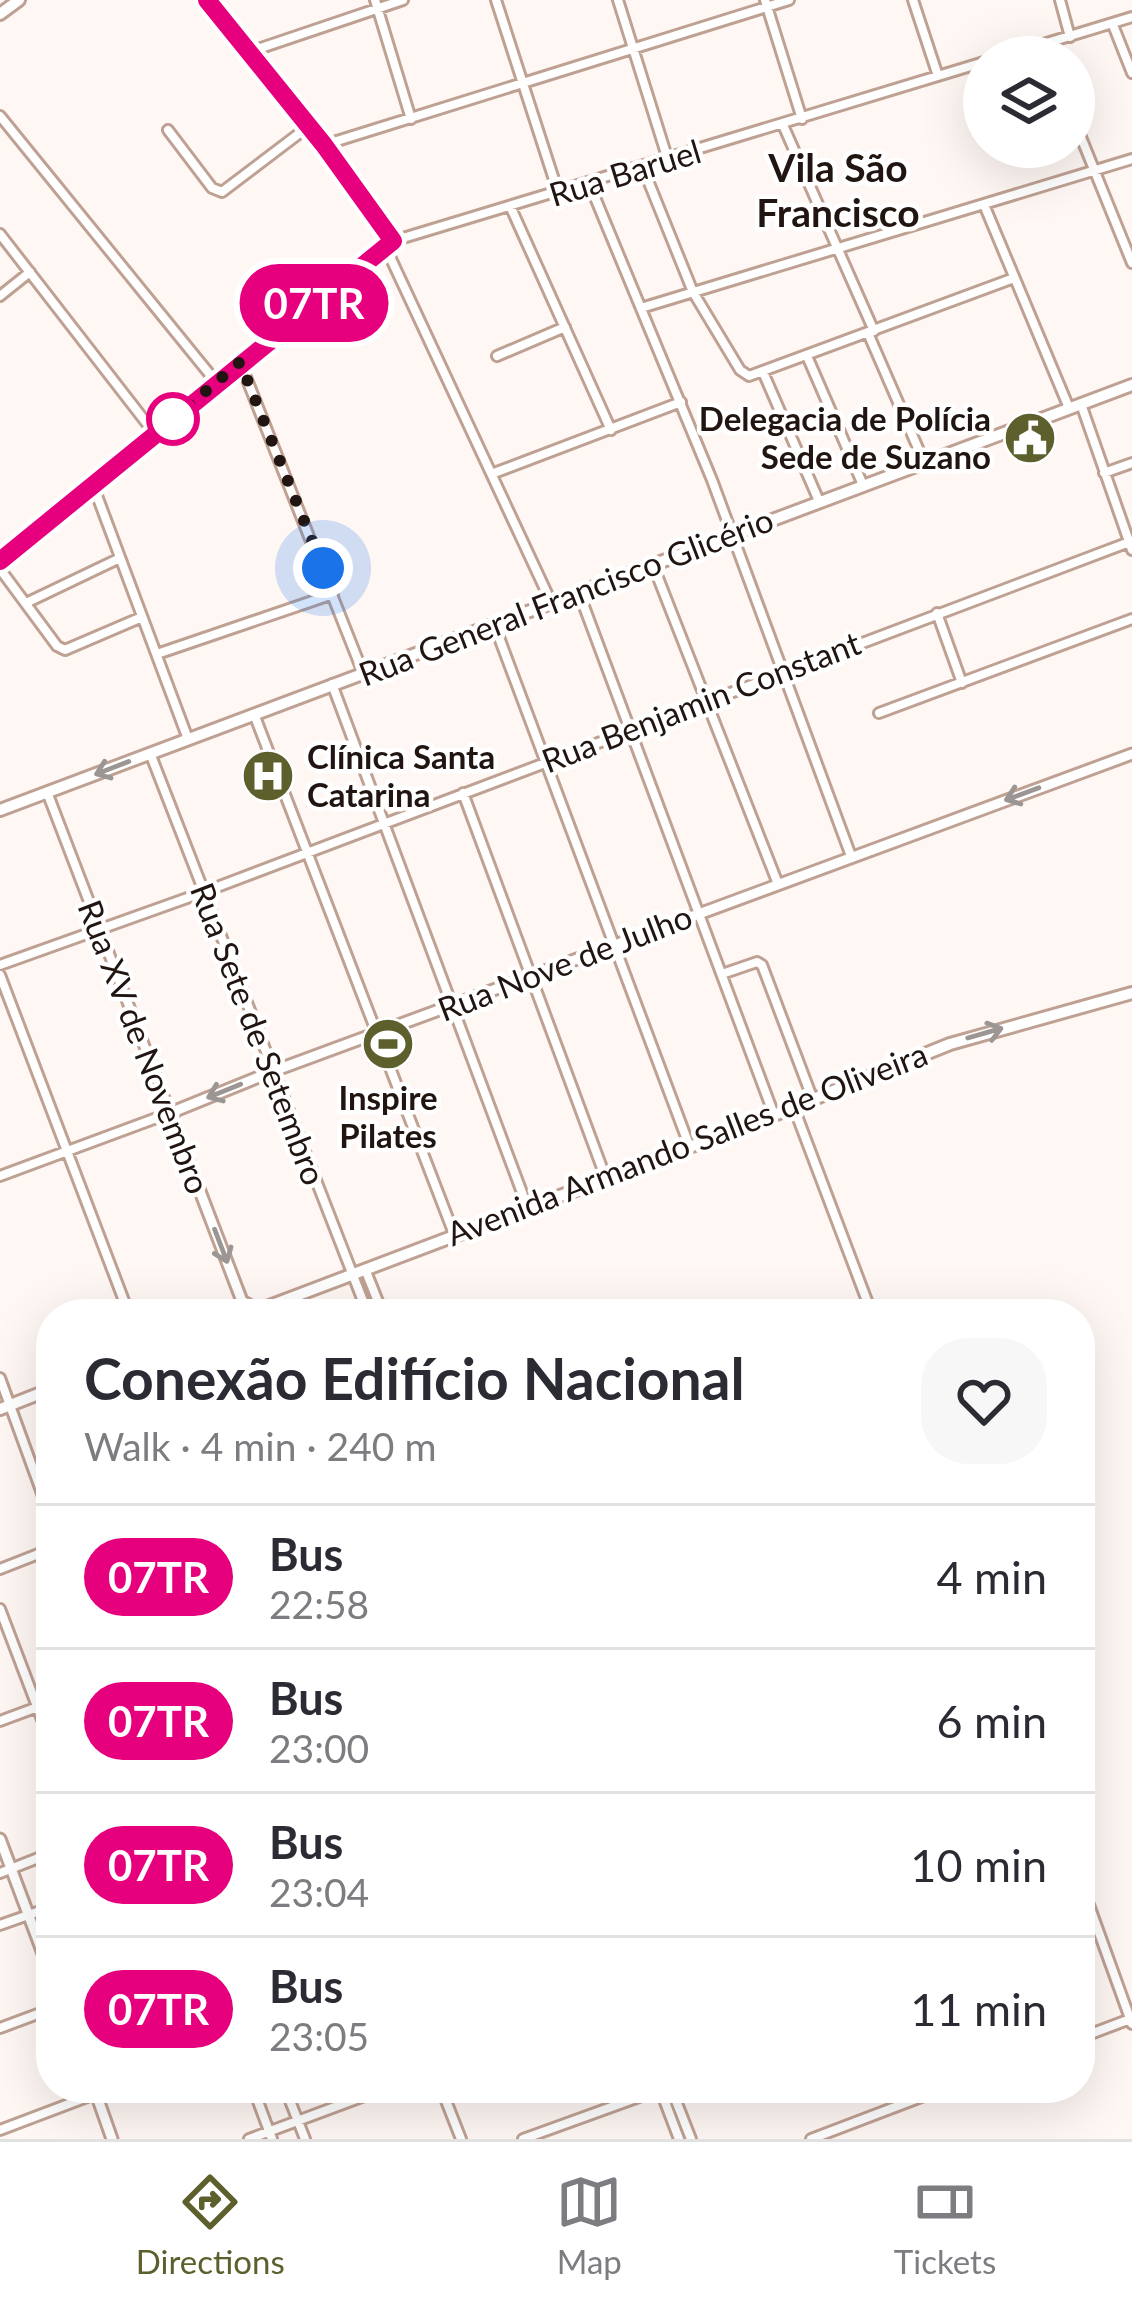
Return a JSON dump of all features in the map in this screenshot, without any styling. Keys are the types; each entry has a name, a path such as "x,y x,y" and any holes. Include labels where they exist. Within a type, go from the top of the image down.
{"main road":[{"path":"0,14 20,0"},
{"name":"Rua General Francisco Glicério","path":"0,810 1132,385"},
{"name":"Avenida Armando Salles de Oliveira","path":"287,1299 813,1100 950,1043 1132,993"},
{"path":"5,1407 36,1395"}],"street":[{"path":"207,0 324,145 389,243 551,602"},
{"path":"248,52 376,4 403,0"},
{"path":"496,0 558,193"},
{"path":"618,0 668,160"},
{"path":"324,145 635,50 766,3 789,0"},
{"path":"913,0 938,76"},
{"path":"1060,0 1070,36"},
{"path":"766,3 802,119"},
{"path":"376,4 411,118"},
{"path":"1074,36 1132,17"},
{"path":"1113,25 1132,73"},
{"name":"Rua Baruel","path":"389,243 963,68"},
{"path":"0,116 216,382"},
{"path":"783,125 924,462"},
{"path":"168,130 212,188 222,192 309,126"},
{"path":"641,308 1132,159"},
{"path":"643,168 693,292 748,376 1014,278"},
{"path":"1092,168 1132,263"},
{"path":"589,183 732,534 851,856"},
{"path":"985,207 1131,544"},
{"path":"511,208 611,430"},
{"path":"0,234 155,434"},
{"path":"142,617 70,650 57,646 0,562 389,243"},
{"path":"0,296 30,272"},
{"path":"497,356 565,327"},
{"path":"807,356 863,485"},
{"path":"240,362 363,673"},
{"path":"763,372 819,501"},
{"path":"494,473 680,402"},
{"path":"1104,473 1132,463"},
{"path":"93,485 188,739"},
{"name":"Rua Benjamin Constant","path":"0,965 1131,544"},
{"path":"26,602 120,558"},
{"path":"652,564 778,884"},
{"path":"578,592 774,1114"},
{"path":"157,655 333,594"},
{"path":"937,614 962,682"},
{"path":"879,713 1132,620"},
{"path":"494,624 689,1145"},
{"path":"332,685 527,1206"},
{"path":"254,714 454,1234"},
{"name":"Rua Sete de Setembro","path":"150,753 362,1299"},
{"name":"Rua Nove de Julho","path":"0,1176 1132,754"},
{"name":"Rua XV de Novembro","path":"47,792 242,1299"},
{"path":"463,793 605,1176"},
{"path":"722,974 758,962 763,965 813,1100"},
{"path":"0,975 124,1299"},
{"path":"794,1107 866,1299"},
{"path":"365,1268 376,1299"},
{"path":"0,1378 5,1407 36,1482"},
{"path":"0,1569 36,1555"},
{"path":"0,1609 36,1702"},
{"path":"0,1721 36,1708"},
{"path":"0,1840 6,1871 36,1936"},
{"path":"6,1871 36,1859"},
{"path":"0,1925 36,1912"},
{"path":"1095,1922 1131,2022 1095,2033"},
{"path":"0,2029 36,2015"},
{"path":"0,2130 65,2103"},
{"path":"98,2103 112,2139"},
{"path":"258,2103 270,2135"},
{"path":"291,2103 305,2139"},
{"path":"249,2139 270,2135 345,2103"},
{"path":"447,2103 461,2139"},
{"path":"523,2139 623,2103"},
{"path":"668,2103 679,2139"},
{"path":"672,2103 691,2139"},
{"path":"811,2139 904,2103"}],"bus line":[{"name":"07TR","path":"0,561 393,241 324,145 207,0"}],"place":[{"name":"Delegacia de Polícia Sede de Suzano","path":"1030,438"},
{"name":"Clínica Santa Catarina","path":"268,776"},
{"name":"Inspire Pilates","path":"388,1044"}],"district":[{"name":"Vila São Francisco","path":"838,190"}],"route":[{"path":"173,419 240,362 323,568"}]}
